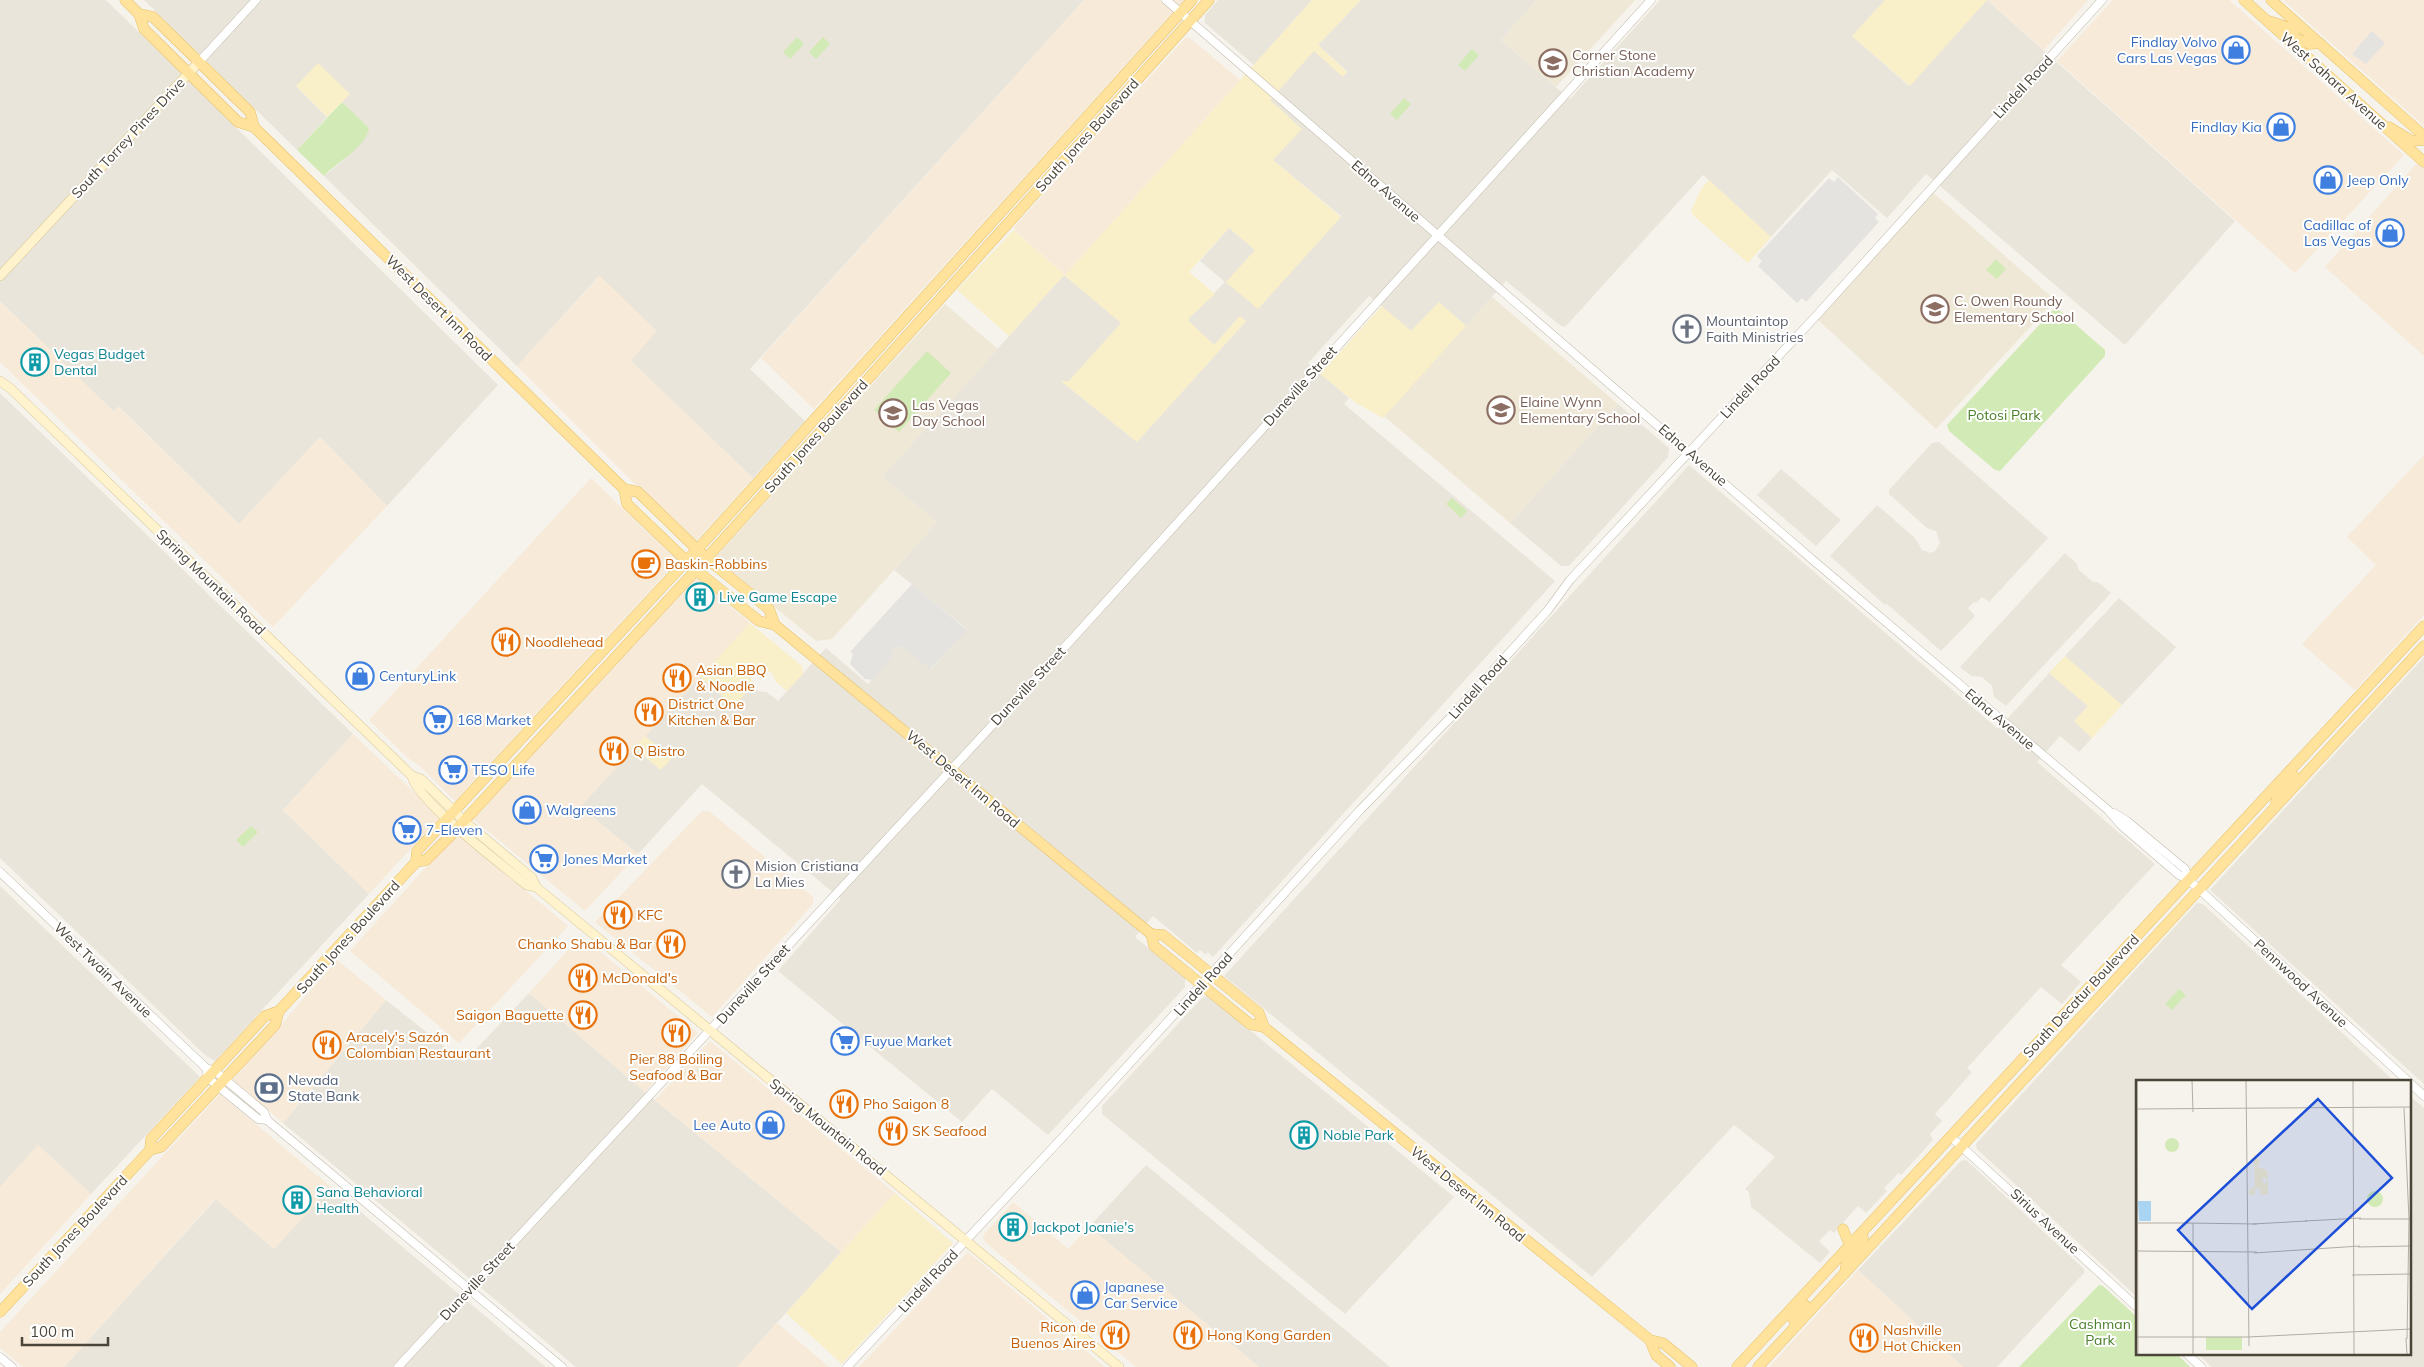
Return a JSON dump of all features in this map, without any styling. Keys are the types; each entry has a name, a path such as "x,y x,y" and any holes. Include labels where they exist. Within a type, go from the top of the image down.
{"main road":[{"name":"West Desert Inn Road","path":"125,0 139,14 144,29 238,122 254,127 624,489 638,492 706,558 769,609 776,625 1151,934 1163,935 1259,1013 1264,1027"},
{"name":"South Jones Boulevard","path":"416,862 417,851 697,549 1192,0"},
{"name":"South Jones Boulevard","path":"0,1312 150,1150 161,1147 275,1025 280,1011 416,862 426,860 461,824 696,570 1209,0"},
{"name":"West Sahara Avenue","path":"2244,0 2379,122 2419,152 2424,162"},
{"name":"West Sahara Avenue","path":"2271,0 2424,138"},
{"name":"West Desert Inn Road","path":"139,14 153,17 250,112 254,127"},
{"path":"2268,21 2280,23 2292,29 2302,28"},
{"path":"2287,39 2291,36 2310,44 2320,44"},
{"name":"South Torrey Pines Drive","path":"0,276 198,62"},
{"path":"2379,122 2401,132 2412,141 2424,138"},
{"name":"Spring Mountain Road","path":"0,374 10,388"},
{"name":"Spring Mountain Road","path":"0,381 10,388 412,776 414,785 461,824 532,878 536,887 1119,1367"},
{"name":"West Desert Inn Road","path":"624,489 627,504 696,570 759,622 776,625"},
{"name":"South Decatur Boulevard","path":"1758,1367 2073,1025 2294,766 2424,626"},
{"name":"South Decatur Boulevard","path":"1737,1367 2092,984 2274,809 2424,646"},
{"path":"573,684 585,689"},
{"path":"2312,769 2311,761 2314,754 2340,725 2346,710"},
{"path":"2274,809 2277,797 2296,774 2297,770 2294,766"},
{"name":"West Desert Inn Road","path":"1151,934 1154,946 1250,1024 1264,1027 1650,1340 1663,1343 1692,1367"},
{"path":"2073,1025 2071,1019 2093,995 2095,989 2092,984"},
{"name":"South Jones Boulevard","path":"150,1150 151,1139 209,1072 265,1016 280,1011"},
{"path":"1843,1229 1850,1246"},
{"path":"1845,1273 1847,1259 1863,1241 1862,1234"},
{"path":"1797,1325 1793,1319 1809,1300 1822,1276"},
{"name":"West Desert Inn Road","path":"1650,1340 1656,1355 1670,1367"}],"street":[{"name":"South Torrey Pines Drive","path":"198,62 256,0"},
{"name":"Edna Avenue","path":"1166,0 1814,561 2108,810 2127,821 2185,869 2194,885"},
{"name":"Duneville Street","path":"398,1367 952,769 1651,0"},
{"name":"Lindell Road","path":"847,1367 1202,985 1360,810 1450,718 1548,610 1570,580 1815,317 2102,0"},
{"name":"West Twain Avenue","path":"0,872 258,1119 266,1120 562,1367"},
{"name":"Pennwood Avenue","path":"2194,885 2407,1080"},
{"name":"Pennwood Avenue","path":"2412,1085 2424,1096"},
{"name":"Sirius Avenue","path":"1951,1137 2136,1306"},
{"path":"2187,1354 2201,1367"},
{"path":"0,1357 12,1367"}],"shaded area":[{"path":"0,0 106,0 498,385 387,506 320,437 239,524 119,407 114,412 0,301"},
{"path":"144,0 1084,0 750,369 805,421 753,478 631,361 599,276 517,366 324,176 344,160 367,126 342,102 349,94 296,86 327,117 297,150"},
{"path":"1084,0 1184,0 814,409 761,358"},
{"path":"1218,0 1312,0 1254,65 1205,23 1205,15"},
{"path":"1361,0 1537,0 1501,40 1570,99 1660,0 1885,0 1852,36 1909,86 1987,0 2235,221 2125,345 1926,174 1887,218 1832,170 1771,237 1703,175 1565,327 1561,326 1506,281 1466,326 1439,302 1411,331 1369,296 1308,363 1349,398 1344,404 1555,581 1213,957 1208,952 1206,955 1200,950 1197,953 1153,916 1135,937 1185,978 1185,987 1048,1135 992,1089 962,1122 778,971 841,899 702,784 638,854 580,807 634,748 661,770 649,739 645,736 700,677 734,705 752,686 758,691 767,692 778,701 826,648 868,684 892,657 892,650 902,646 931,669 967,629 894,570 937,522 882,477 1064,275 1122,323 1069,381 1062,382 1137,442 1246,321 1240,316 1214,345 1189,322 1189,318 1225,282 1200,261 1229,228 1255,250 1341,216 1273,160 1270,100 1314,50 1343,76 1347,71 1318,45"},
{"name":"Corner Stone Christian Academy","path":"1537,0 1635,0 1556,87 1501,40"},
{"path":"1987,0 2088,0 2044,50"},
{"path":"2113,0 2229,0 2404,155 2295,273 2057,61"},
{"path":"2283,0 2424,0 2424,126"},
{"path":"2372,31 2385,43 2366,64 2352,54"},
{"path":"1186,37 1191,39 1240,80 1065,275 1013,228"},
{"path":"2418,162 2424,168 2424,356 2325,267"},
{"path":"1838,177 1878,214 1875,218 1879,222 1806,302 1802,298 1797,303 1758,266 1762,261 1757,256 1829,178 1834,182"},
{"name":"C. Owen Roundy Elementary School","path":"1930,190 2055,300 1936,429 1815,317"},
{"path":"600,276 657,331 631,361 753,478 694,543 517,366"},
{"name":"Elaine Wynn Elementary School","path":"1492,297 1618,404 1510,523 1384,416"},
{"path":"0,301 113,411 118,407 239,524 320,437 387,506 273,627 0,362"},
{"name":"Las Vegas Day School","path":"945,304 998,349 882,477 937,522 832,639 816,641 715,558"},
{"path":"0,393 353,734 283,810 369,894 215,1061 206,1056 0,858"},
{"path":"1618,404 1669,448 1668,457 1569,566 1561,566 1510,523"},
{"path":"1939,442 2048,538 1989,602 1982,597 1968,608 1975,616 1941,651 1830,556 1877,505 1915,538 1922,550 1931,553 1935,551 1940,543 1936,531 1927,528 1889,494 1889,490 1932,443"},
{"path":"2424,455 2424,615 2355,690 2302,644 2376,565 2347,537"},
{"path":"1689,465 1998,729 2049,673 2088,706 2074,721 2092,738 2079,752 2060,736 2037,762 2155,864 2061,965 2081,982 2062,1004 2041,987 1967,1068 1972,1072 1935,1114 1942,1121 1930,1134 1933,1140 1901,1175 1898,1173 1884,1188 1887,1191 1866,1213 1858,1206 1834,1233 1830,1230 1819,1241 1830,1252 1820,1263 1751,1207 1749,1192 1745,1189 1775,1157 1734,1125 1592,1277 1224,976"},
{"path":"1781,469 1841,520 1816,546 1757,495"},
{"path":"591,478 677,561 455,801 369,720"},
{"path":"2065,553 2077,564 2078,569 2093,582 2098,582 2111,593 2006,706 1994,697 1992,686 1982,677 1971,676 1960,667"},
{"path":"697,577 750,623 580,807 638,854 585,911 473,819"},
{"path":"912,584 967,630 930,669 902,646 892,650 892,657 872,680 865,679 850,664 853,654 850,652"},
{"path":"2119,598 2176,647 2122,705 2065,656"},
{"path":"2424,657 2424,1084 2210,890"},
{"path":"353,734 440,817 369,894 283,810"},
{"path":"702,811 709,811 813,897 813,904 712,1017 595,922"},
{"path":"457,833 568,926 459,1043 350,951"},
{"path":"0,886 200,1077 91,1194 38,1145 0,1187"},
{"path":"2197,903 2203,904 2393,1080 2136,1080 2136,1296 1977,1149 1976,1144"},
{"path":"581,936 698,1033 645,1092 529,993"},
{"path":"337,960 386,1000 283,1123 233,1080"},
{"path":"529,993 645,1092 841,1252 737,1367 576,1367 283,1123 386,1000 464,1062"},
{"path":"1207,995 1454,1197 1345,1314 1102,1114 1102,1106 1201,999"},
{"path":"710,1041 895,1193 841,1252 655,1100"},
{"path":"220,1094 331,1187 274,1249 215,1199 64,1367 23,1367 0,1348 0,1332"},
{"path":"2412,1098 2424,1108 2424,1367 2212,1367 2198,1354 2412,1354"},
{"path":"38,1145 91,1194 0,1294 0,1187"},
{"path":"1966,1160 2084,1269 2084,1273 1997,1367 1963,1367 1858,1270 1961,1161"},
{"path":"1146,1165 1390,1367 1259,1367 1089,1227"},
{"path":"331,1187 546,1367 64,1367 216,1199 274,1249"},
{"path":"1013,1202 1068,1249 1089,1227 1259,1367 1136,1367 986,1243 983,1238 985,1233"},
{"path":"968,1252 1105,1367 859,1367"},
{"path":"1858,1270 1963,1367 1769,1367"},
{"path":"777,1323 829,1367 737,1367"}],"green space":[{"path":"797,37 804,44 790,59 783,52"},
{"path":"823,37 830,44 816,59 809,52"},
{"path":"1472,49 1479,55 1465,71 1458,65"},
{"path":"1404,98 1411,104 1397,120 1390,114"},
{"path":"342,102 369,130 361,144 324,176 297,150"},
{"path":"1996,259 2006,269 1997,279 1986,270"},
{"name":"Potosi Park","path":"2053,310 2059,310 2105,350 2105,356 2000,471 1995,470 1949,431 1947,425"},
{"path":"927,351 951,373 899,432 874,410"},
{"path":"1452,498 1467,511 1461,518 1446,504"},
{"path":"251,826 258,832 243,847 236,840"},
{"path":"2179,989 2186,995 2172,1010 2165,1004"},
{"name":"Cashman Park","path":"2099,1285 2103,1286 2136,1316 2136,1354 2177,1354 2190,1367 2019,1367"}],"sand":[{"path":"1312,0 1361,0 1318,45 1347,72 1343,77 1314,51 1270,100 1302,129 1273,160 1341,217 1258,309 1226,282 1255,250 1229,228 1189,272 1215,294 1189,318 1189,321 1214,345 1240,316 1246,321 1137,442 1061,381 1069,381 1121,323 1064,275 1009,336 957,290 1014,230 1065,275"},
{"path":"1885,0 1987,0 1910,86 1852,36"},
{"path":"318,63 350,94 327,117 296,86"},
{"path":"1709,180 1771,237 1748,263 1694,216 1691,211 1701,189"},
{"path":"1439,302 1466,326 1383,418 1356,403 1320,374 1382,306 1411,331"},
{"path":"750,623 802,666 803,674 787,691 776,682 772,673 764,669 757,670 751,678 753,685 734,706 700,677"},
{"path":"2065,656 2122,705 2092,738 2074,721 2088,706 2049,673"},
{"path":"645,736 672,758 661,770 634,748"},
{"path":"895,1193 953,1243 842,1364 786,1313"}],"place":[{"name":"Findlay Volvo Cars Las Vegas","path":"2236,50"},
{"name":"Corner Stone Christian Academy","path":"1553,63"},
{"name":"Findlay Kia","path":"2281,127"},
{"name":"Jeep Only","path":"2328,180"},
{"name":"Cadillac of Las Vegas","path":"2390,233"},
{"name":"C. Owen Roundy Elementary School","path":"1935,309"},
{"name":"Mountaintop Faith Ministries","path":"1687,329"},
{"name":"Vegas Budget Dental","path":"35,362"},
{"name":"Elaine Wynn Elementary School","path":"1501,410"},
{"name":"Las Vegas Day School","path":"893,413"},
{"name":"Baskin-Robbins","path":"646,564"},
{"name":"Live Game Escape","path":"700,597"},
{"name":"Noodlehead","path":"506,642"},
{"name":"CenturyLink","path":"360,676"},
{"name":"Asian BBQ & Noodle","path":"677,678"},
{"name":"District One Kitchen & Bar","path":"649,712"},
{"name":"168 Market","path":"438,720"},
{"name":"Q Bistro","path":"614,751"},
{"name":"TESO Life","path":"453,770"},
{"name":"Walgreens","path":"527,810"},
{"name":"7-Eleven","path":"407,830"},
{"name":"Jones Market","path":"544,859"},
{"name":"Mision Cristiana La Mies","path":"736,874"},
{"name":"KFC","path":"618,915"},
{"name":"Chanko Shabu & Bar","path":"671,944"},
{"name":"McDonald's","path":"583,978"},
{"name":"Saigon Baguette","path":"583,1015"},
{"name":"Pier 88 Boiling Seafood & Bar","path":"676,1033"},
{"name":"Fuyue Market","path":"845,1041"},
{"name":"Aracely's Sazón Colombian Restaurant","path":"327,1045"},
{"name":"Nevada State Bank","path":"269,1088"},
{"name":"Pho Saigon 8","path":"844,1104"},
{"name":"Lee Auto","path":"770,1125"},
{"name":"SK Seafood","path":"893,1131"},
{"name":"Noble Park","path":"1304,1135"},
{"name":"Sana Behavioral Health","path":"297,1200"},
{"name":"Jackpot Joanie's","path":"1013,1227"},
{"name":"Japanese Car Service","path":"1085,1295"},
{"name":"Ricon de Buenos Aires","path":"1115,1335"},
{"name":"Hong Kong Garden","path":"1188,1335"},
{"name":"Nashville Hot Chicken","path":"1864,1338"}]}
